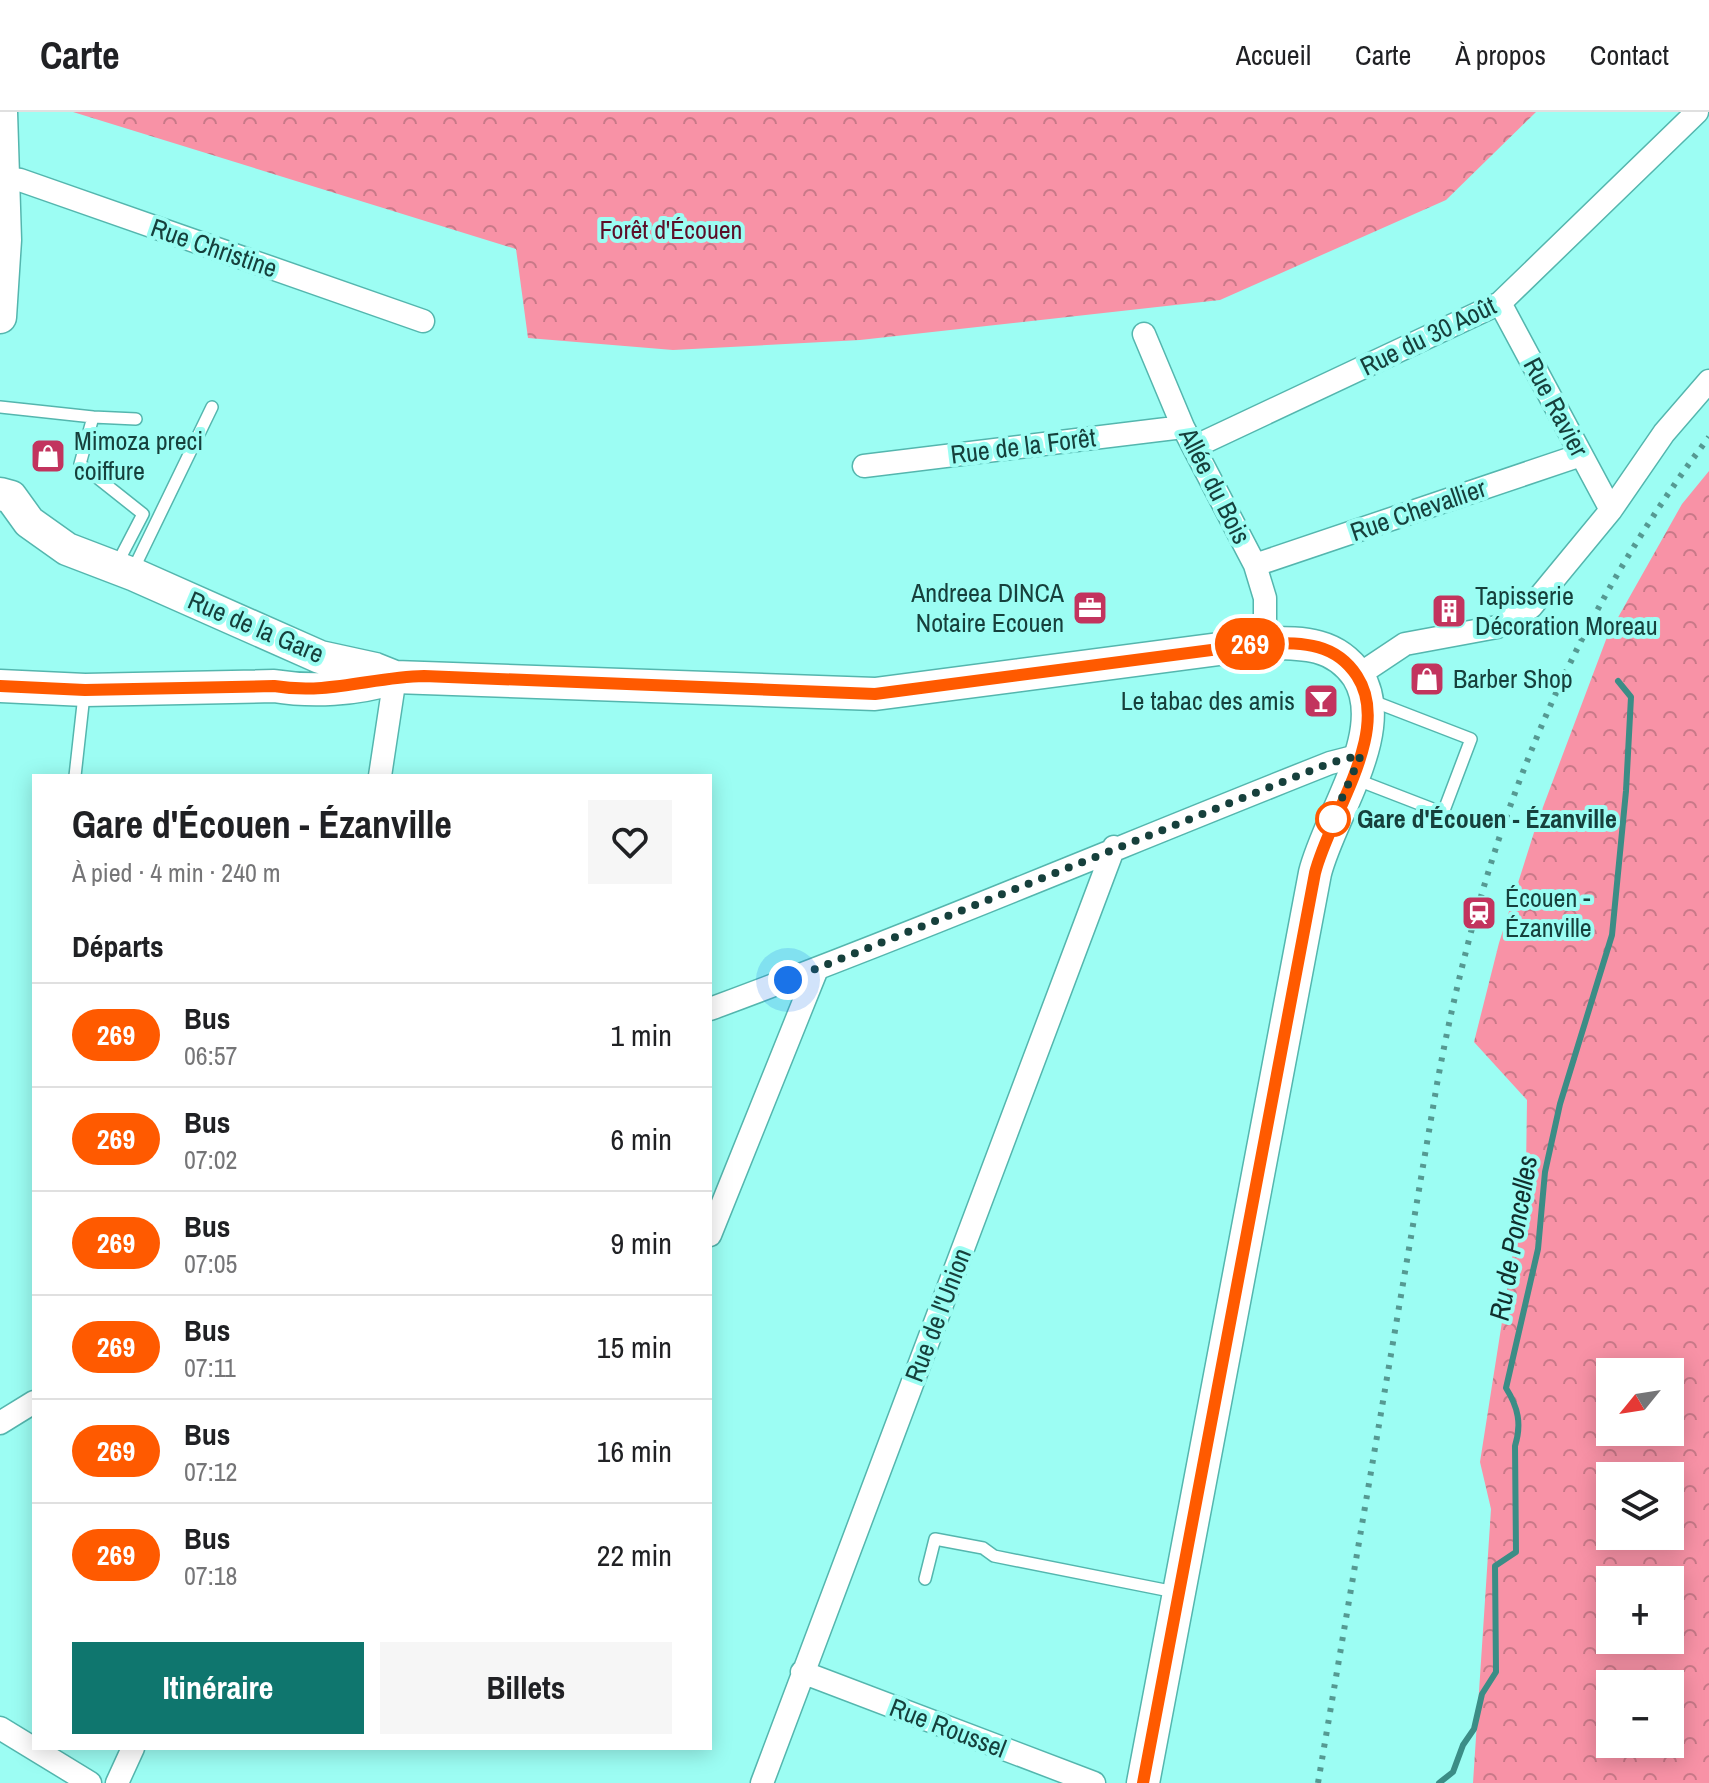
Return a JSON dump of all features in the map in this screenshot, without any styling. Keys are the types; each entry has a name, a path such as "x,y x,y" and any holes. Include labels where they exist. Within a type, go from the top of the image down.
{"street":[{"name":"Rue du 30 Août","path":"1196,446 1500,303 1697,112"},
{"path":"0,317 4,178 1,123"},
{"name":"Rue Christine","path":"4,178 20,180 423,321"},
{"name":"Rue Ravier","path":"1500,303 1611,510"},
{"name":"Allée du Bois","path":"1144,334 1183,427 1196,446 1255,565 1265,598 1265,643"},
{"path":"1143,1783 1315,873 1321,847 1356,766 1368,728 1363,688 1405,644 1497,627 1531,607 1611,510 1664,433 1709,381"},
{"name":"Rue de la Forêt","path":"864,466 1183,427"},
{"name":"Rue Chevallier","path":"1255,565 1581,455"},
{"name":"Rue de la Gare","path":"0,494 11,497 29,522 67,549 320,657 375,669 395,677 875,694 1265,643 1317,645 1339,656 1363,688"},
{"path":"274,686 313,667 320,657"},
{"path":"0,686 85,690 274,686 295,690 373,685 395,677 380,774"},
{"path":"712,1008 1305,773 1356,766"},
{"name":"Rue de l'Union","path":"762,1783 1114,847"},
{"path":"712,1230 817,969"},
{"path":"0,1423 32,1403"},
{"name":"Rue Roussel","path":"802,1672 1094,1783"},
{"path":"0,1728 32,1746"},
{"path":"39,1750 90,1783"},
{"path":"117,1783 132,1750"}],"lane":[{"path":"0,407 136,419"},
{"path":"123,571 212,407"},
{"path":"93,417 80,464 143,514 123,571"},
{"path":"1356,766 1443,813 1471,739 1363,688"},
{"path":"75,774 85,690"},
{"path":"925,1579 935,1539 983,1548 994,1556 1179,1593"}],"green space":[{"name":"Forêt d'Écouen","path":"73,112 1536,112 1446,200 1220,300 860,340 673,350 528,338 516,249"},
{"path":"1709,471 1709,1783 1473,1783 1491,1509 1480,1462 1526,1169 1527,1100 1474,1042 1499,943 1537,823 1607,637 1682,504"}],"waterway":[{"name":"Ru de Poncelles","path":"1439,1783 1453,1772 1463,1745 1474,1729 1482,1694 1496,1672 1495,1566 1516,1552 1515,1446 1518,1423 1516,1409 1506,1388 1538,1249 1545,1172 1560,1104 1612,935 1626,791 1631,697 1618,681"}],"railway":[{"path":"1318,1783 1437,1084 1477,910 1503,826 1534,744 1570,664 1610,587 1657,511 1709,437"}],"bus line":[{"name":"269","path":"0,686 85,690 274,686 295,690 373,685 395,677 424,676 875,694 1229,645 1265,643 1317,645 1339,656 1350,666 1369,700 1368,728 1361,755 1321,847 1315,873 1143,1783"}],"place":[{"name":"Mimoza preci coiffure","path":"48,456"},
{"name":"Andreea DINCA Notaire Ecouen","path":"1090,608"},
{"name":"Tapisserie Décoration Moreau","path":"1449,611"},
{"name":"Barber Shop","path":"1427,679"},
{"name":"Le tabac des amis","path":"1321,701"},
{"name":"Gare d'Écouen - Ézanville","path":"1333,819"},
{"name":"Écouen - Ézanville","path":"1479,913"}],"route":[{"path":"788,980 1114,847 1330,763 1361,755 1331,823 1333,819"}]}
